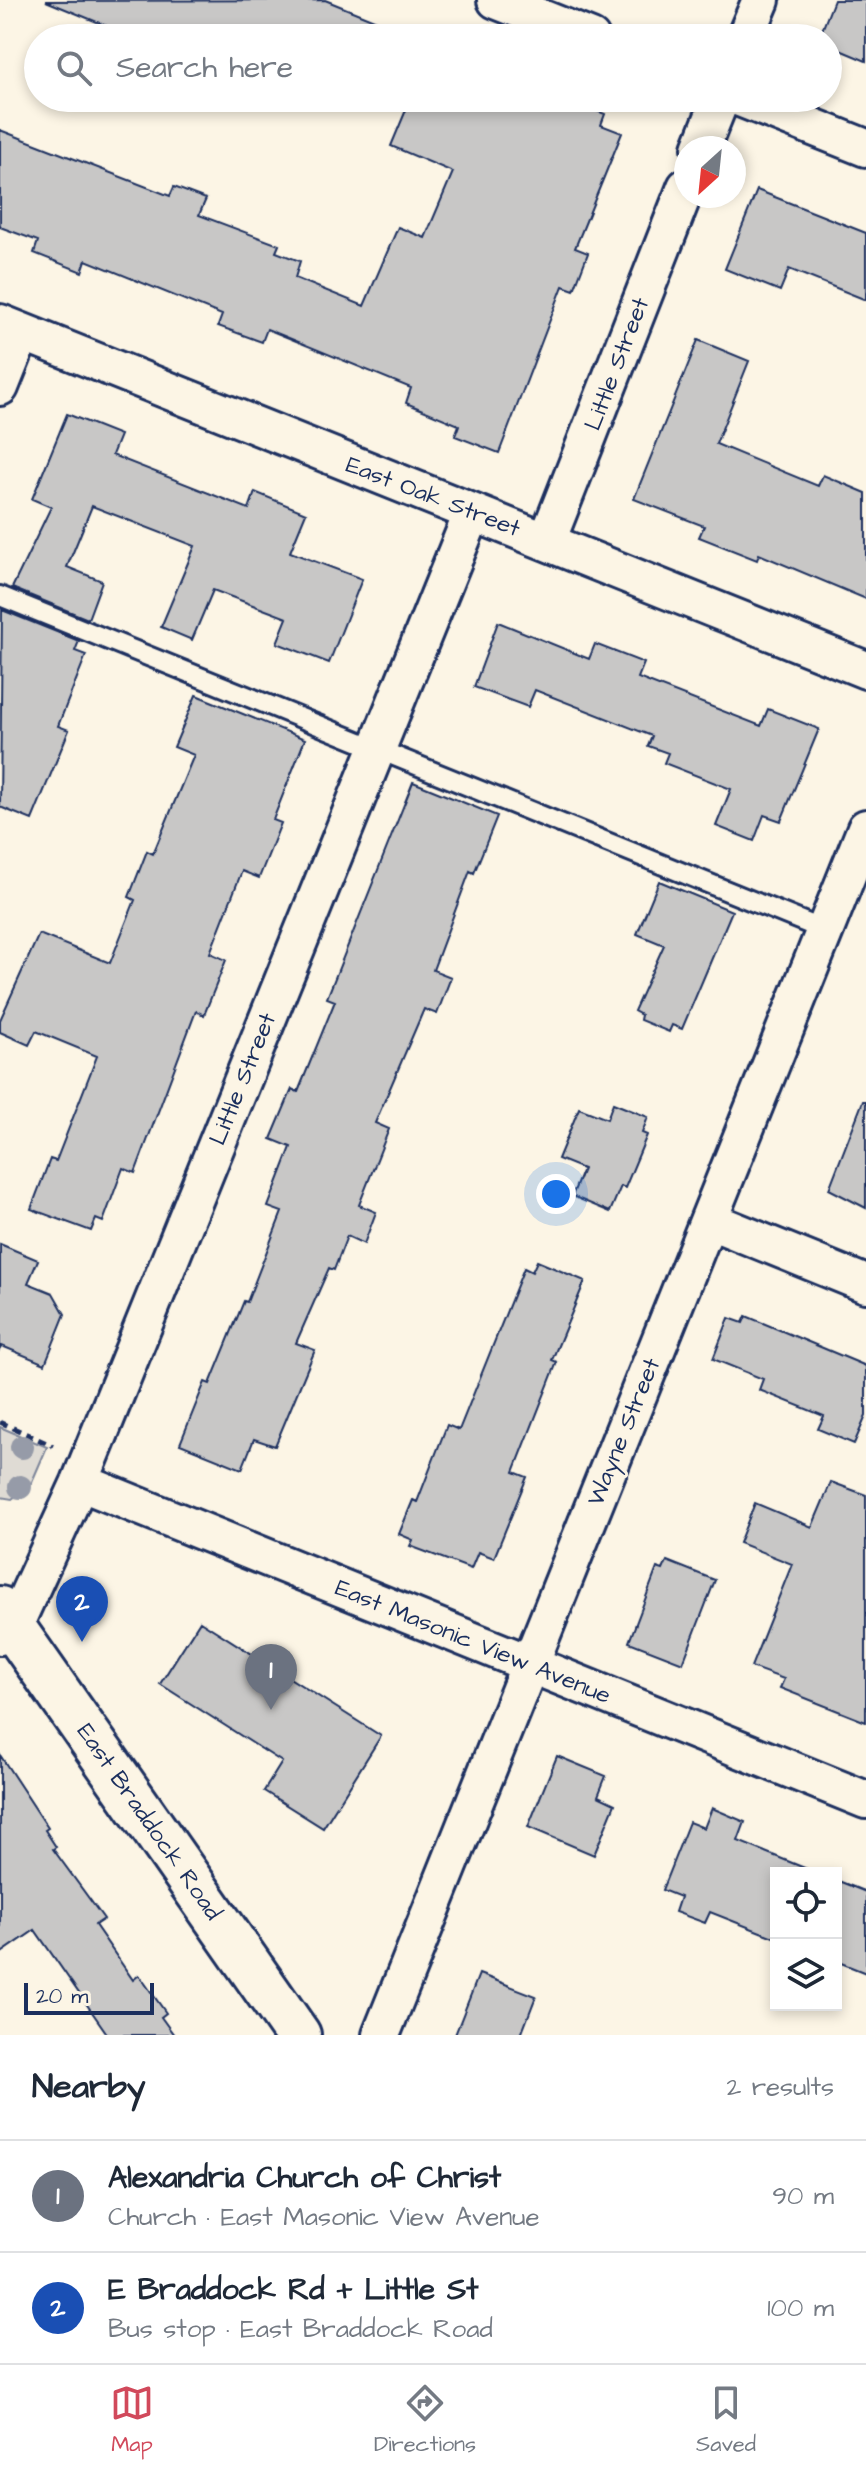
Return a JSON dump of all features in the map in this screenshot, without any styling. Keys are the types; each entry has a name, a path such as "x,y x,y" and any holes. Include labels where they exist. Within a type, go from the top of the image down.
{"main road":[{"name":"East Braddock Road","path":"4,1624 298,2035"}],"street":[{"path":"496,0 556,24"},
{"path":"751,24 761,0"},
{"path":"706,136 715,112"},
{"path":"775,112 866,148"},
{"name":"Little Street","path":"547,541 678,208"},
{"path":"0,387 11,327"},
{"name":"East Oak Street","path":"11,327 866,670"},
{"name":"Little Street","path":"4,1624 80,1482 472,514"},
{"name":"Wayne Street","path":"381,2035 528,1665 711,1221 866,828"},
{"path":"711,1221 866,1284"},
{"name":"East Masonic View Avenue","path":"80,1482 866,1800"}],"lane":[{"path":"0,596 377,746 826,931"}],"path":[{"path":"0,1422 53,1446"}],"shaded area":[{"path":"0,1427 47,1447 31,1484 12,1499 0,1497"}],"building":[{"path":"325,0 384,24 102,24 46,1"},
{"path":"834,0 866,0 866,61 842,51 842,24 825,24"},
{"path":"405,112 600,112 605,114 601,125 622,133 575,248 588,253 574,290 563,286 499,453 455,436 459,425 406,403 411,388 267,329 262,342 218,326 222,315 86,260 82,272 34,253 38,241 0,227 0,130 170,196 174,187 206,199 199,215 279,245 276,252 300,261 295,278 364,306 398,227 425,238 453,172 391,146"},
{"path":"757,190 866,233 866,300 789,269 780,291 725,269"},
{"path":"698,340 749,361 716,444 818,486 823,475 866,493 866,599 759,554 757,560 699,537 704,526 634,499"},
{"path":"67,414 120,435 112,455 249,509 255,492 306,513 290,552 362,579 329,663 277,643 287,618 213,590 192,640 161,627 195,546 92,506 67,567 102,581 88,619 12,588 51,507 32,499"},
{"path":"2,610 79,641 75,651 86,655 58,726 69,730 32,820 0,807"},
{"path":"498,622 589,659 595,644 644,663 638,678 761,726 768,709 819,729 781,821 764,815 754,841 716,826 731,789 664,763 668,753 648,746 652,736 535,690 528,707 474,687"},
{"path":"196,695 305,739 273,820 281,823 259,878 242,871 210,953 226,960 204,1015 196,1011 135,1173 123,1168 103,1222 96,1219 91,1231 31,1209 50,1159 56,1161 97,1056 36,1031 29,1045 0,1032 0,1020 39,934 110,963 135,900 129,897 147,851 153,854 194,755 174,747"},
{"path":"413,782 497,816 474,873 470,871 433,970 451,977 437,1014 424,1009 375,1123 389,1129 359,1205 376,1212 364,1244 347,1236 334,1270 329,1268 296,1343 315,1350 275,1446 254,1439 242,1469 180,1444 205,1382 210,1384 244,1301 247,1302 282,1212 268,1207 291,1147 271,1139 292,1089 298,1092 335,1001 327,998"},
{"path":"659,881 732,911 682,1029 672,1025 669,1032 640,1020 641,1015 634,1011 664,945 637,934"},
{"path":"863,1101 866,1101 866,1208 829,1189"},
{"path":"613,1103 648,1117 642,1133 647,1135 625,1188 621,1186 610,1212 572,1196 583,1169 558,1159 579,1108 607,1119"},
{"path":"0,1244 38,1260 28,1283 53,1293 65,1314 45,1364 2,1346 0,1349"},
{"path":"537,1261 585,1281 552,1360 557,1362 514,1472 527,1477 494,1558 478,1552 471,1569 410,1546 413,1540 399,1534 413,1500 417,1502 447,1425 459,1430 524,1268 532,1272"},
{"path":"746,1316 866,1366 866,1416 854,1444 818,1429 824,1416 759,1390 763,1379 713,1359 729,1318 743,1323"},
{"path":"831,1482 866,1495 866,1722 780,1688 784,1679 751,1667 792,1564 739,1543 755,1503 812,1527"},
{"path":"667,1561 715,1580 683,1663 629,1642 657,1568 663,1570"},
{"path":"200,1621 381,1736 323,1828 264,1791 282,1762 160,1684"},
{"path":"0,1755 48,1828 45,1830 56,1847 53,1849 104,1919 95,1925 133,1980 139,1975 166,2013 161,2017 174,2035 108,2035 35,1930 0,1954"},
{"path":"557,1756 606,1776 598,1796 615,1804 594,1855 528,1827"},
{"path":"712,1808 745,1822 738,1841 802,1867 770,1867 770,1936 710,1912 705,1923 675,1912 680,1897 662,1890 689,1822 704,1828"},
{"path":"842,1882 866,1892 866,1973 842,1963"},
{"path":"479,1974 536,1996 521,2035 455,2035"}],"place":[{"name":"E Braddock Rd + Little St","path":"82,1642"},
{"name":"Alexandria Church of Christ","path":"271,1710"}]}
